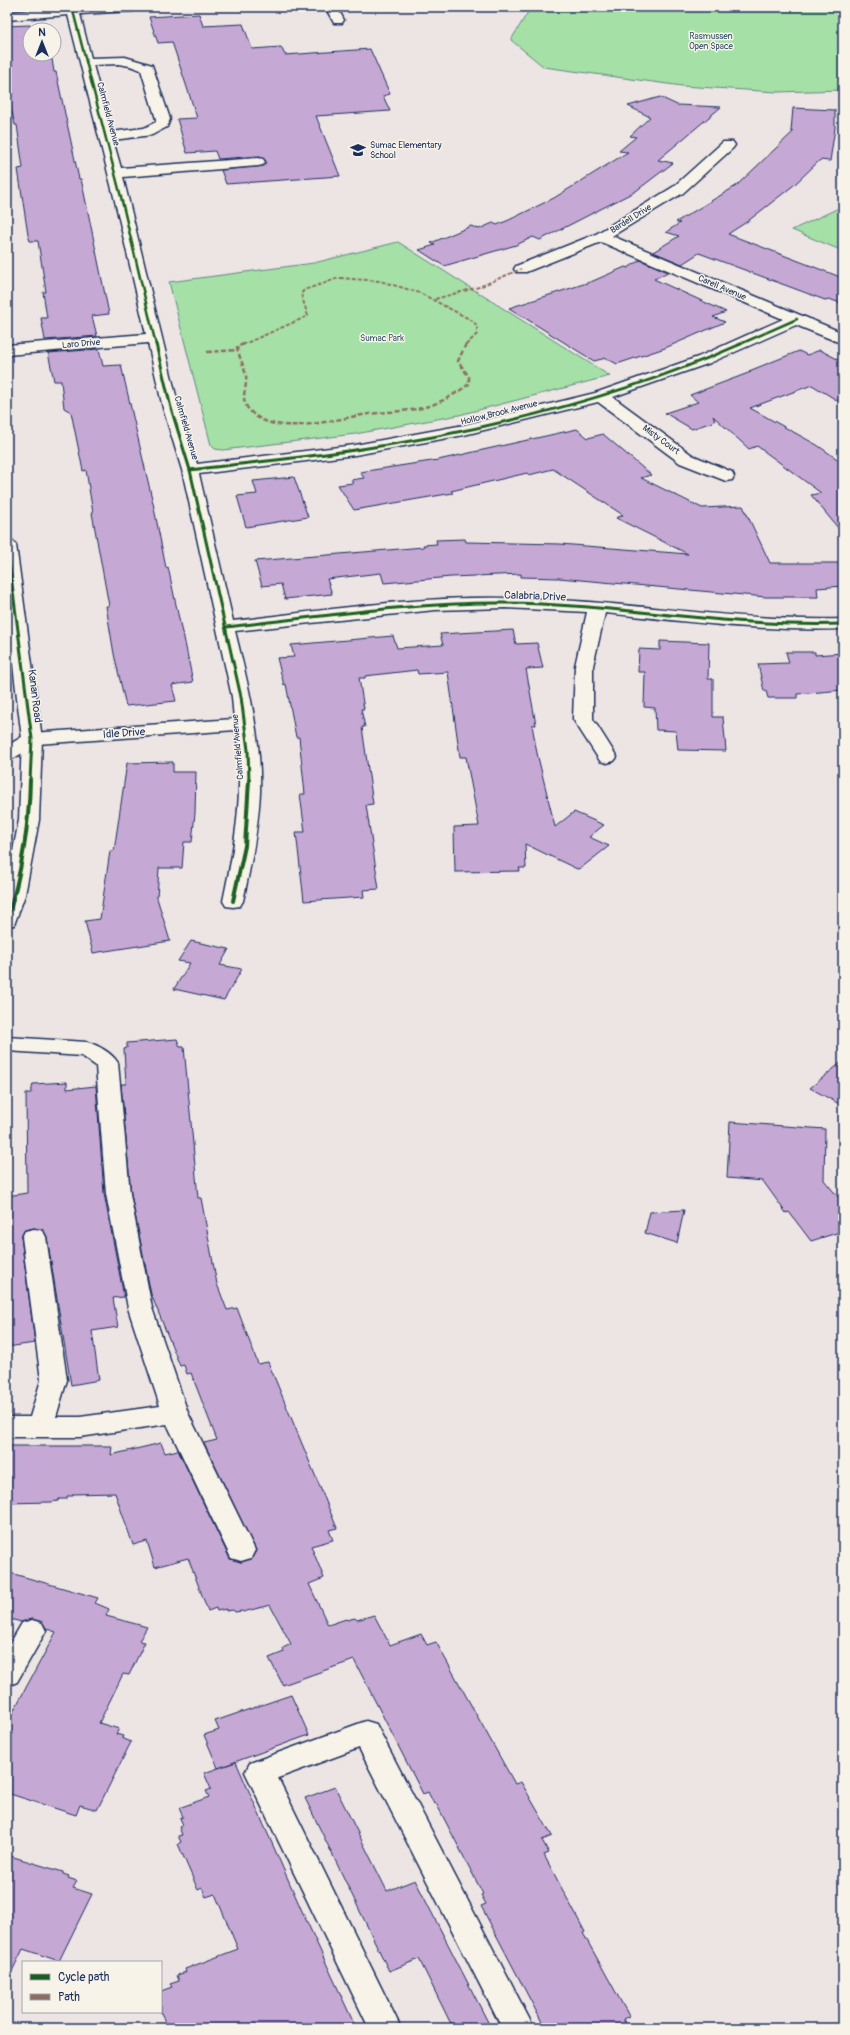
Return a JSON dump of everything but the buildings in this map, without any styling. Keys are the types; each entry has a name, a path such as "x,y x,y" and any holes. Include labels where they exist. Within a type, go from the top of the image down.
{"street":[{"path":"7,16 134,7"},
{"path":"331,7 338,20"},
{"name":"Calmfield Avenue","path":"73,11 115,173 171,408 190,470 226,627 245,724 250,792 245,846 233,901"},
{"path":"86,62 121,60 137,63 147,68 163,119 162,124 147,132 106,137"},
{"name":"Bardell Drive","path":"521,269 601,238 678,190 728,145"},
{"path":"115,173 258,162"},
{"name":"Carell Avenue","path":"601,238 843,339"},
{"name":"Hollow Brook Avenue","path":"190,470 355,450 464,430 601,396 704,360 797,319"},
{"name":"Laro Drive","path":"7,350 154,338"},
{"name":"Misty Court","path":"601,396 686,459 726,476"},
{"name":"Kanan Road","path":"7,545 32,739 29,820 15,895 7,920"},
{"name":"Calabria Drive","path":"226,627 434,605 505,603 597,607 739,622 820,625 843,624"},
{"path":"597,607 584,666 583,719 607,757"},
{"name":"Idle Drive","path":"7,754 32,739 245,724"},
{"path":"7,1044 87,1049 106,1063 118,1194 140,1308 175,1413 241,1550"},
{"path":"34,1237 54,1380 40,1428"},
{"path":"7,1427 80,1428 175,1413"},
{"path":"7,1674 32,1631"},
{"path":"385,2028 260,1772 366,1733 518,2028"}],"green space":[{"name":"Rasmussen Open Space","path":"546,7 843,7 843,90 777,92 682,86 544,67 511,40 528,12"},
{"path":"843,206 843,251 792,230"},
{"name":"Sumac Park","path":"398,242 610,376 459,415 355,434 223,450 215,449 211,445 169,282 314,263"}],"marked path":[{"path":"435,299 458,294 479,287 521,269"},
{"path":"339,278 380,281 420,293 473,321 477,326 477,334 466,344 458,361 469,377 469,384 444,400 417,409 369,414 325,422 291,425 276,424 262,420 251,412 243,397 246,376 237,347 308,316 301,294 304,290 339,278"},
{"path":"207,352 237,350"}],"cycle path":[{"path":"73,11 121,197 171,408 190,470 241,697 248,750 250,792 245,846 233,901"},
{"path":"190,470 355,450 464,430 601,396 704,360 797,319"},
{"path":"7,545 32,739 29,820 15,895 7,920"},
{"path":"226,627 366,611 470,603 598,607 751,623 812,625 843,624"}],"place":[{"name":"Sumac Elementary School","path":"358,150"}]}
